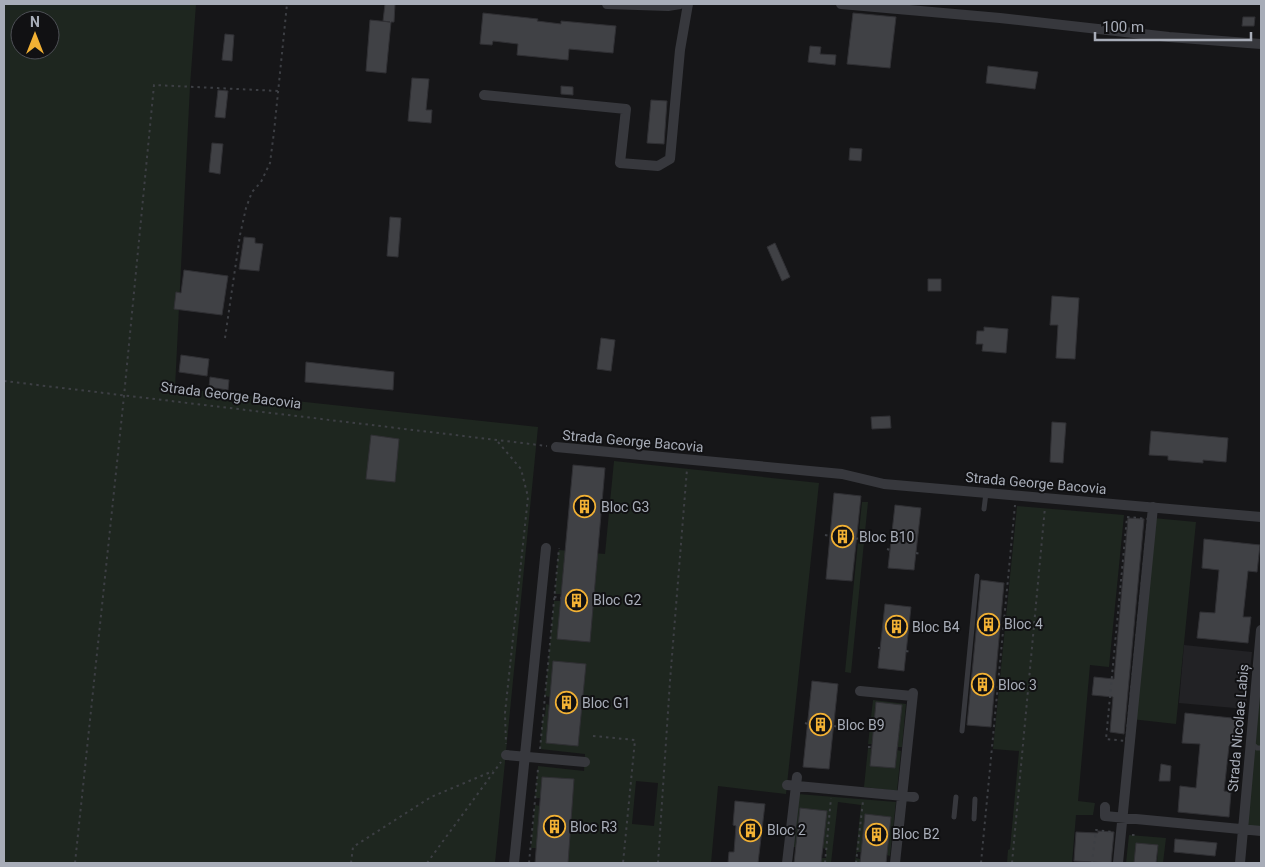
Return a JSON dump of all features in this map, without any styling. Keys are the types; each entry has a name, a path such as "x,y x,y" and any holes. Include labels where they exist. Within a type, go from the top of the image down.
{"street":[{"path":"607,4 680,4"},
{"path":"484,95 626,109 620,163 658,166 670,159 680,50 688,4"},
{"path":"841,4 1000,18 1169,37 1261,44"},
{"name":"Strada George Bacovia","path":"556,447 842,474 884,484 1261,517"},
{"path":"1118,863 1153,507"},
{"path":"514,863 546,548"},
{"name":"Strada Nicolae Labiș","path":"1240,863 1261,630"},
{"path":"860,691 913,695 895,863"},
{"path":"506,754 584,762"},
{"path":"788,863 793,783 914,797"},
{"path":"1105,807 1105,816 1261,831"}],"lane":[{"path":"984,510 986,493"},
{"path":"962,731 977,576"},
{"path":"1250,742 1257,748 1261,748"},
{"path":"954,817 956,797"},
{"path":"974,819 975,799"}],"path":[{"path":"225,338 240,235 252,192 260,182 270,163 287,4"},
{"path":"75,863 124,396 154,84 278,91"},
{"name":"Strada George Bacovia","path":"4,381 556,447"},
{"path":"427,863 506,754 505,713 528,498 520,469 497,441"},
{"path":"658,863 670,681 688,460"},
{"path":"981,863 1016,495"},
{"path":"1012,863 1046,498"},
{"path":"1127,517 1148,519 1126,741 1112,740 1106,739 1127,517"},
{"path":"826,535 830,536"},
{"path":"529,863 559,548"},
{"path":"916,554 922,554"},
{"path":"554,598 561,598"},
{"path":"906,651 912,652"},
{"path":"544,702 550,702"},
{"path":"992,710 996,711"},
{"path":"834,726 839,727"},
{"path":"593,736 635,740 623,863"},
{"path":"351,863 353,847 431,797 495,770"},
{"path":"825,863 831,798"},
{"path":"856,863 863,800"},
{"path":"535,801 540,802"},
{"path":"1092,863 1096,828 1116,832"},
{"path":"1129,834 1137,835"},
{"path":"530,851 536,852"},
{"path":"822,853 826,854"},
{"path":"856,855 860,856"}],"shaded area":[{"path":"4,4 196,4 190,86 175,388 538,427 495,863 4,863"},
{"path":"614,461 819,483 786,794 718,786 711,863 568,863 574,779 543,777 541,798 535,798 538,766 584,771 585,754 540,749 546,704 549,705 546,743 578,745 586,664 550,697 545,696 554,601 561,601 590,641 597,560 565,557 561,594 555,594 558,553 559,550 605,554","holes":["636,781 658,783 654,826 632,824"]},
{"path":"862,502 868,502 851,673 845,672"},
{"path":"1017,506 1124,515 1109,667 1090,665 1078,801 1095,803 1093,815 1076,815 1072,863 1007,863 1019,751 993,749"},
{"path":"1153,518 1196,522 1176,724 1131,719"},
{"path":"1184,645 1252,652 1246,709 1179,703"},
{"path":"1261,675 1261,828 1247,826"},
{"path":"873,700 906,704 902,747 897,747 876,703 872,744 868,744"},
{"path":"868,748 872,749 870,765 895,768 897,750 901,751 897,791 864,787"},
{"path":"798,794 896,802 890,856 887,855 891,817 865,814 861,852 857,852 856,858 860,859 860,863 855,863 861,805 838,802 831,863 821,863 821,858 826,858 826,849 822,848 800,808 796,847 792,847"},
{"path":"535,805 540,806 537,848 531,848"},
{"path":"1129,835 1166,838 1163,863 1157,863 1158,845 1136,843 1134,863 1126,863"}],"building":[{"path":"385,4 395,4 394,22 391,22 386,73 366,71 370,20 390,22 383,21"},
{"path":"483,13 538,19 537,21 561,24 561,21 616,26 613,53 569,49 568,60 517,55 518,44 493,41 492,45 480,44"},
{"path":"853,13 896,17 890,68 847,64"},
{"path":"1243,17 1255,17 1254,26 1242,26"},
{"path":"225,34 234,35 232,61 222,60"},
{"path":"810,46 821,47 820,54 836,55 835,65 808,62"},
{"path":"988,66 1038,72 1035,89 986,83"},
{"path":"412,78 429,79 426,110 432,110 431,123 408,121"},
{"path":"561,86 573,87 573,95 561,94"},
{"path":"218,90 228,91 225,118 215,117"},
{"path":"651,100 667,101 664,144 647,143"},
{"path":"212,143 223,144 220,174 209,172"},
{"path":"850,148 862,149 861,161 849,160"},
{"path":"390,217 401,218 398,257 387,256"},
{"path":"244,237 255,238 255,243 263,244 259,271 239,269"},
{"path":"775,243 790,277 782,281 767,247"},
{"path":"184,270 228,276 222,315 174,309 176,292 181,293"},
{"path":"928,279 941,279 941,291 928,291"},
{"path":"1052,296 1079,298 1075,359 1056,358 1058,325 1050,325"},
{"path":"984,327 1008,329 1006,353 982,351 983,344 976,344 977,331 984,331"},
{"path":"601,338 615,340 611,371 597,369"},
{"path":"181,355 209,359 207,376 179,372"},
{"path":"306,362 394,372 393,390 305,382"},
{"path":"210,377 229,380 228,390 209,387"},
{"path":"890,416 891,428 872,429 871,417"},
{"path":"1052,422 1066,423 1063,463 1050,462"},
{"path":"1151,431 1228,438 1226,462 1203,460 1203,463 1168,460 1168,456 1149,455"},
{"path":"371,435 399,439 395,482 366,479"},
{"path":"573,465 605,468 590,642 557,639"},
{"name":"Bloc B10","path":"834,493 861,496 852,581 826,579"},
{"path":"895,505 921,508 914,570 888,568"},
{"path":"1128,518 1144,519 1124,734 1110,732 1113,697 1092,695 1094,677 1114,679"},
{"path":"1204,539 1260,545 1257,572 1248,571 1243,617 1251,617 1248,643 1197,638 1200,612 1215,613 1219,570 1202,568"},
{"path":"981,580 1004,583 991,727 967,725"},
{"name":"Bloc B4","path":"885,604 911,607 904,671 878,668"},
{"name":"Bloc G1","path":"553,661 586,664 578,746 546,743"},
{"name":"Bloc B9","path":"812,681 838,684 829,769 803,767"},
{"path":"876,702 902,705 895,768 870,766"},
{"path":"1185,713 1241,719 1238,747 1229,746 1224,791 1231,792 1229,817 1178,812 1180,786 1196,788 1200,744 1182,743"},
{"path":"1161,764 1171,766 1170,781 1159,781"},
{"name":"Bloc R3","path":"542,777 574,779 568,863 535,863"},
{"name":"Bloc 2","path":"735,801 765,804 758,863 728,863 729,852 734,852 736,826 733,825"},
{"path":"800,808 827,811 821,863 794,863"},
{"name":"Bloc B2","path":"865,814 891,817 886,863 860,863"},
{"path":"1098,831 1114,832 1111,863 1074,861 1076,832 1098,833"},
{"path":"1175,839 1217,843 1215,856 1174,852"},
{"path":"1136,843 1158,845 1156,863 1134,863"}],"place":[{"name":"Bloc G3","path":"585,507"},
{"name":"Bloc B10","path":"843,537"},
{"name":"Bloc G2","path":"577,600"},
{"name":"Bloc 4","path":"988,624"},
{"name":"Bloc B4","path":"896,627"},
{"name":"Bloc 3","path":"982,685"},
{"name":"Bloc G1","path":"566,703"},
{"name":"Bloc B9","path":"821,725"},
{"name":"Bloc R3","path":"554,827"},
{"name":"Bloc 2","path":"751,830"},
{"name":"Bloc B2","path":"876,834"}]}
